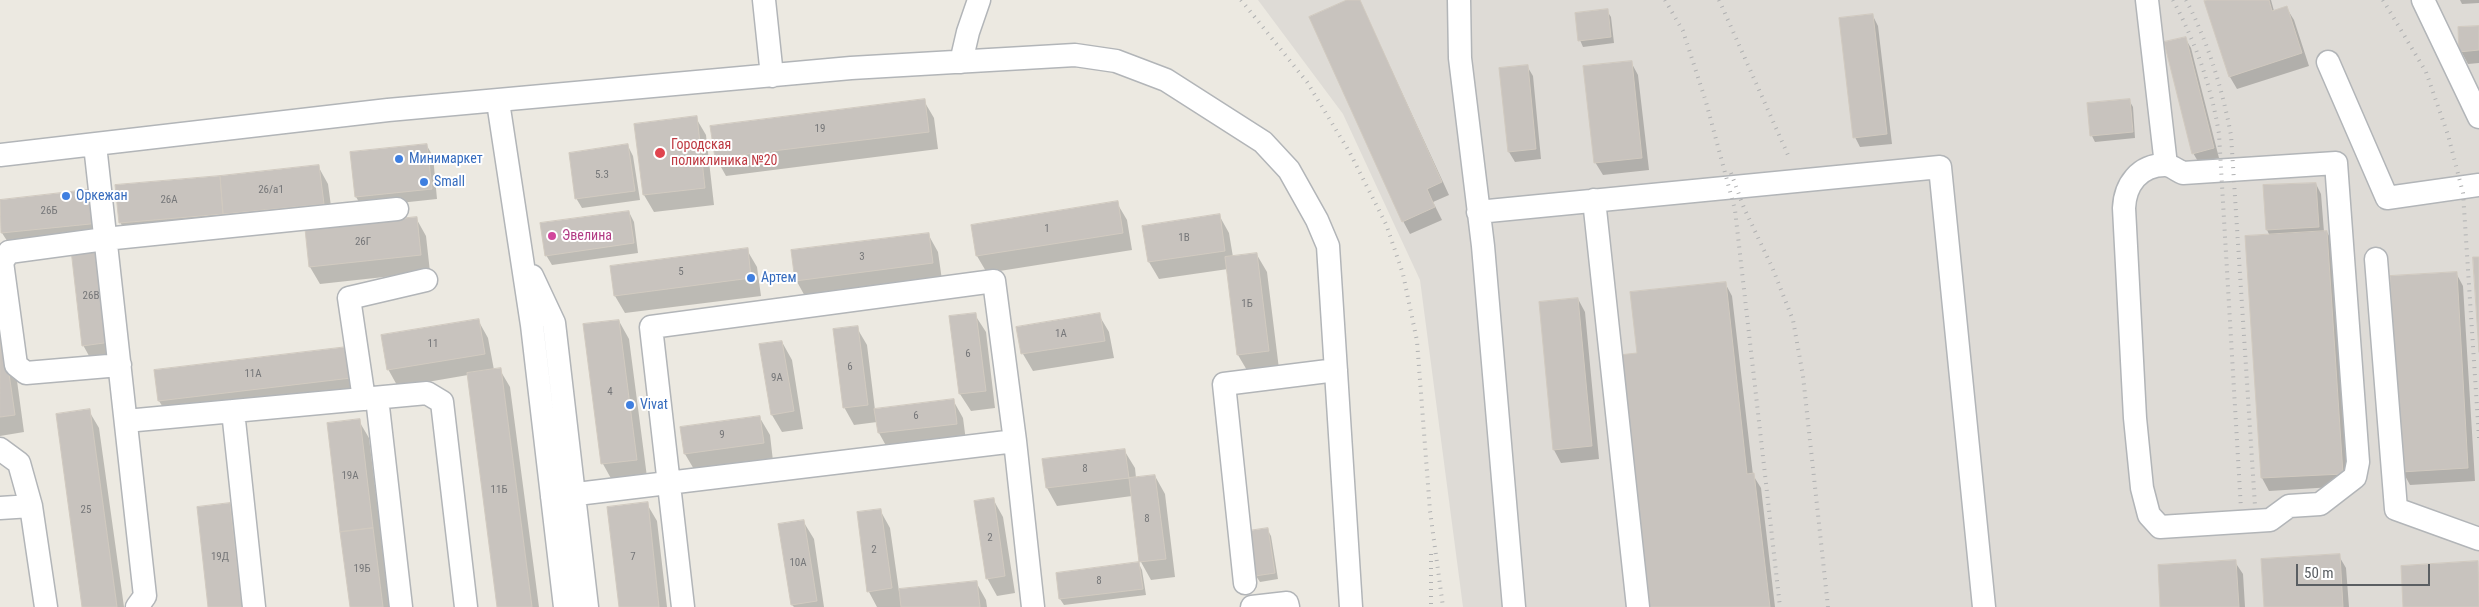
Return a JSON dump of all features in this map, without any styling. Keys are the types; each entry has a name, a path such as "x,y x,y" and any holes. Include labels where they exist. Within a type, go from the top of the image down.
{"street":[{"path":"764,0 772,76"},
{"path":"961,62 968,32 979,0"},
{"path":"1459,0 1460,58 1478,212 1514,607"},
{"path":"2147,0 2166,165"},
{"path":"2423,0 2479,117"},
{"path":"0,155 388,110 498,102 772,76 1075,55 1116,61 1166,80 1263,142 1289,170 1317,220 1328,246 1351,607"},
{"path":"2328,62 2387,198 2479,185"},
{"path":"498,102 532,325 563,497 587,607"},
{"path":"95,144 145,596 137,607"},
{"path":"2336,163 2358,462 2355,477 2320,504 2289,506 2270,520 2160,526 2149,515 2142,488 2135,418 2124,196 2130,182 2142,171 2166,165 2183,173 2336,163"},
{"path":"1478,212 1940,168 1984,607"},
{"path":"1594,200 1638,607"},
{"path":"120,366 26,373 16,365 2,262 9,252 105,239 397,209"},
{"path":"2376,259 2396,509 2479,539"},
{"path":"401,607 370,398 349,298 426,280"},
{"path":"683,607 651,327 994,281 1015,441 1033,607"},
{"path":"1245,583 1224,384 1336,370"},
{"path":"126,421 427,393 442,402 466,607"},
{"path":"233,411 254,607"},
{"path":"563,497 1015,441"},
{"path":"0,449 19,463 31,506 46,607"},
{"path":"563,497 565,607"},
{"path":"0,508 31,506"},
{"path":"1252,607 1287,603 1288,607"}],"shaded area":[{"path":"1258,0 2479,0 2479,607 1463,607 1420,280 1343,114"}],"building":[{"path":"1347,0 1360,0 1442,182 1427,189 1435,207 1402,222 1309,17"},
{"path":"2269,0 2272,11 2287,6 2302,53 2229,77 2204,1"},
{"path":"1608,9 1611,37 1578,41 1575,13"},
{"path":"1873,14 1887,134 1853,138 1839,18"},
{"path":"2479,26 2479,50 2459,52 2458,27"},
{"path":"2186,37 2214,148 2192,154 2164,42"},
{"path":"1632,61 1642,158 1594,163 1583,66"},
{"path":"1528,65 1536,149 1508,152 1499,68"},
{"path":"925,99 929,132 715,158 710,126"},
{"path":"2130,99 2133,132 2090,136 2087,103"},
{"path":"697,116 705,188 643,195 634,124"},
{"path":"427,144 432,189 355,197 350,152"},
{"path":"628,144 635,191 575,199 569,153"},
{"path":"319,165 324,204 223,214 220,176"},
{"path":"220,176 223,214 119,223 115,185"},
{"path":"2316,183 2319,227 2266,230 2263,185"},
{"path":"96,189 100,223 1,233 0,200"},
{"path":"1118,201 1123,233 976,256 971,225"},
{"path":"629,211 634,243 545,256 540,223"},
{"path":"1220,214 1225,251 1148,262 1142,226"},
{"path":"417,217 421,255 309,267 305,229"},
{"path":"2327,231 2343,474 2261,478 2245,236"},
{"path":"929,233 933,263 795,281 791,250"},
{"path":"100,247 111,342 82,346 71,250"},
{"path":"748,248 751,278 614,296 610,266"},
{"path":"1257,253 1269,351 1237,355 1225,257"},
{"path":"2473,257 2479,257 2479,352"},
{"path":"2457,272 2468,468 2401,472 2390,276"},
{"path":"1726,282 1747,474 1754,473 1770,607 1647,607 1619,355 1637,353 1630,292"},
{"path":"1578,298 1592,446 1553,450 1539,302"},
{"path":"0,312 15,415 0,417"},
{"path":"976,313 986,391 959,394 949,316"},
{"path":"1100,313 1105,341 1021,354 1016,327"},
{"path":"479,319 485,354 387,370 381,335"},
{"path":"619,320 637,460 601,464 583,324"},
{"path":"858,326 868,405 843,408 833,329"},
{"path":"782,341 794,411 771,415 759,344"},
{"path":"347,347 351,378 158,401 154,370"},
{"path":"501,368 532,607 497,607 467,373"},
{"path":"954,399 957,424 878,433 874,409"},
{"path":"90,409 117,607 82,607 56,414"},
{"path":"760,416 764,443 684,454 680,427"},
{"path":"360,419 373,528 340,532 327,423"},
{"path":"1125,449 1129,478 1046,488 1042,459"},
{"path":"1155,475 1166,559 1139,562 1129,478"},
{"path":"994,498 1005,576 986,579 974,501"},
{"path":"648,502 659,607 619,607 607,507"},
{"path":"230,503 242,607 208,607 197,507"},
{"path":"881,509 892,588 867,592 857,512"},
{"path":"804,520 817,601 791,605 778,524"},
{"path":"373,528 383,607 350,607 340,532"},
{"path":"1268,528 1275,573 1255,576 1248,531"},
{"path":"2340,554 2343,607 2264,607 2261,559"},
{"path":"2236,560 2239,607 2160,607 2158,565"},
{"path":"2478,561 2479,607 2403,607 2401,566"},
{"path":"1139,562 1143,589 1059,599 1056,573"},
{"path":"977,581 980,607 901,607 899,589"}],"railway":[{"path":"1241,0 1307,82 1350,153 1386,224 1403,274 1417,341 1430,511 1443,607"},
{"path":"1665,0 1683,31 1706,102 1735,210 1780,607"},
{"path":"1719,0 1788,155"},
{"path":"2173,0 2202,65 2212,99 2219,134 2241,509"},
{"path":"2186,0 2201,32 2213,66 2231,135 2255,506"},
{"path":"2383,0 2426,72 2448,135 2463,193 2479,438"},
{"path":"1731,173 1744,208 1772,267 1793,320 1803,376 1828,607"},
{"path":"1431,554 1431,607"}],"place":[{"name":"Городская поликлиника №20","path":"660,153"},
{"name":"Минимаркет","path":"399,159"},
{"name":"Small","path":"424,182"},
{"name":"Оркежан","path":"66,196"},
{"name":"Эвелина","path":"552,236"},
{"name":"Артем","path":"751,278"},
{"name":"Vivat","path":"630,405"}]}
